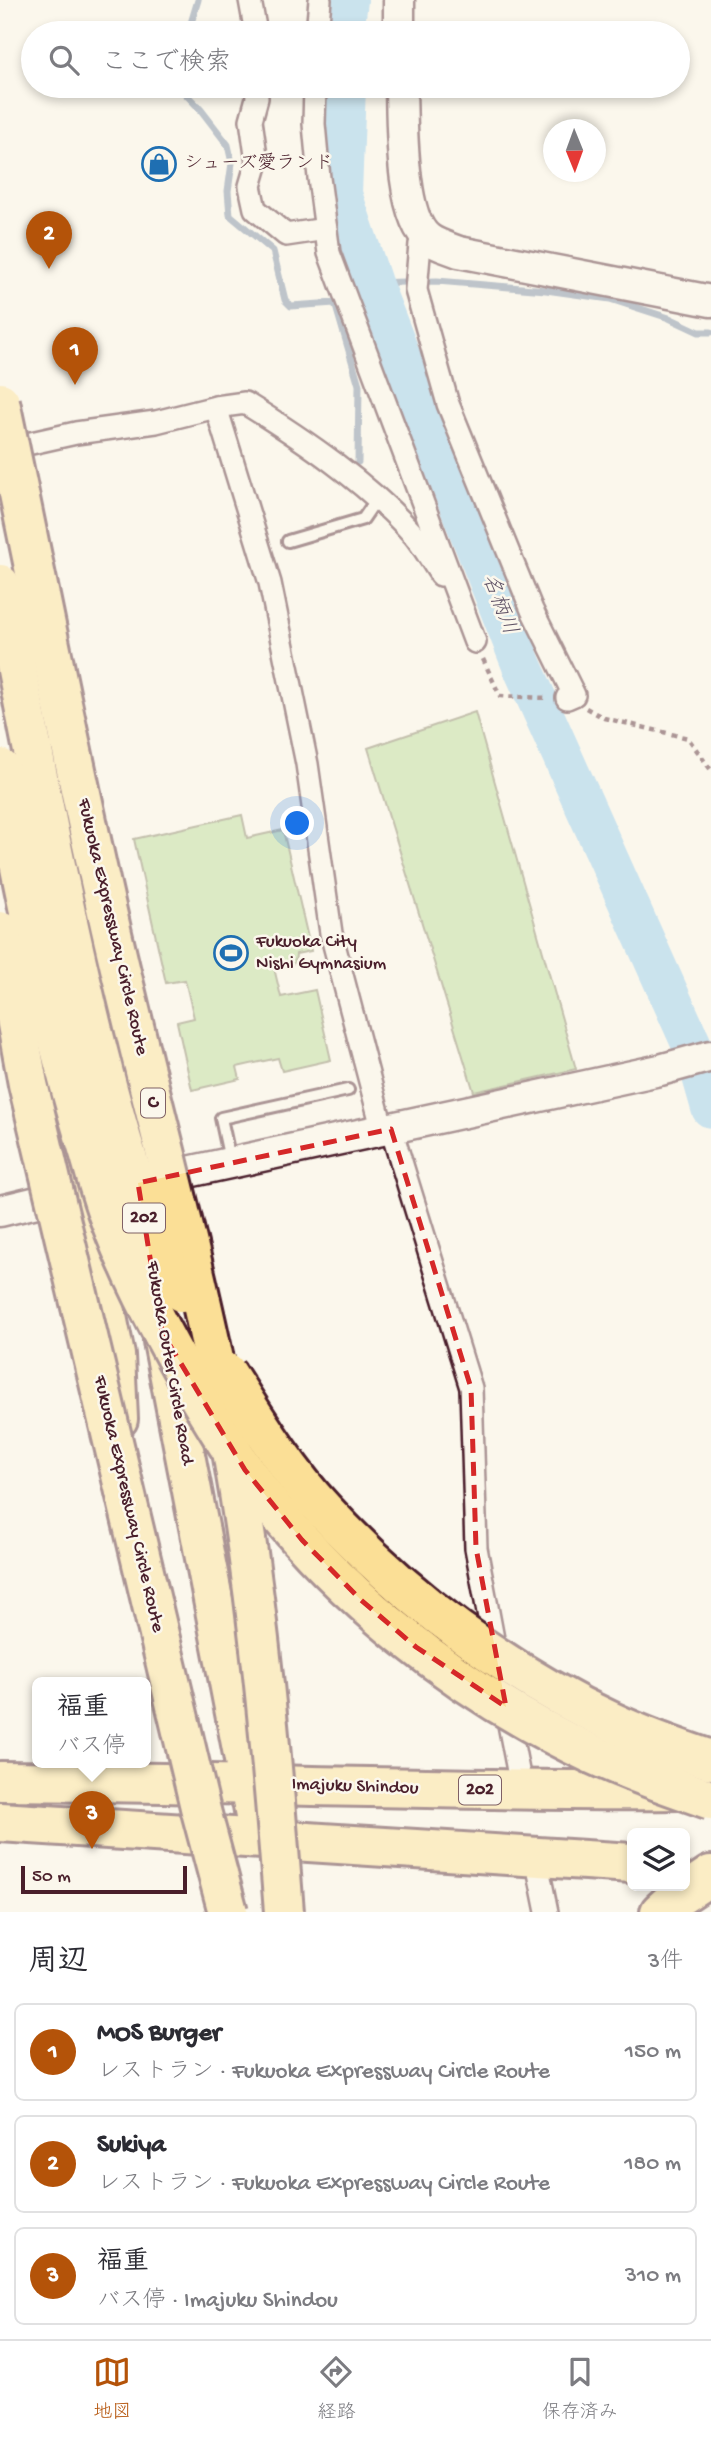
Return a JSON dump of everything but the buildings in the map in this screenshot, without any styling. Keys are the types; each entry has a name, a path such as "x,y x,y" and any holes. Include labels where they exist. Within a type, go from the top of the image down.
{"highway":[{"name":"Fukuoka Expressway Circle Route","path":"0,402 108,917 195,1271 224,1406 243,1515 263,1662 284,1912"},
{"path":"0,584 77,963 109,1094 150,1220 179,1288 223,1367 270,1441 323,1509 386,1571 438,1614 491,1654 549,1689 613,1722 711,1760"},
{"name":"Fukuoka Outer Circle Road","path":"0,606 53,783 138,1183 163,1343 259,1837"},
{"path":"0,768 41,971 74,1105 111,1222 147,1306 197,1394 245,1470 302,1540 361,1600 416,1647 472,1687 537,1726 592,1754 711,1800"},
{"path":"0,796 115,1355 116,1408 156,1649 200,1836"},
{"name":"Fukuoka Expressway Circle Route","path":"0,931 28,1084 200,1807 229,1912"},
{"name":"Imajuku Shindou","path":"0,1781 186,1785 249,1783 522,1791 711,1790"},
{"path":"0,1822 627,1863"},
{"path":"690,1867 711,1868"},
{"path":"660,1912 711,1875"}],"street":[{"path":"250,0 254,21"},
{"path":"318,21 320,0"},
{"path":"399,0 399,21"},
{"path":"257,98 251,120 257,162 250,186 255,209 286,235 326,229"},
{"path":"315,98 314,124 329,253 475,642"},
{"path":"402,98 404,157 411,210 427,238 459,252 711,301"},
{"path":"427,238 420,244 416,281 448,404 532,610 574,695 567,698"},
{"path":"0,450 76,433 156,422 216,407 245,403 308,442 376,500 414,536 458,600"},
{"path":"216,407 270,583 307,764 331,933 387,1130 471,1388 476,1548 522,1791"},
{"path":"0,976 48,1030"},
{"path":"0,1211 81,1191 138,1183 387,1130 660,1070 711,1056"},
{"path":"537,1858 547,1912"}],"lane":[{"path":"288,541 363,519 376,500"},
{"path":"231,1163 221,1118 348,1090"}],"path":[{"path":"475,642 500,696 567,698 604,718 688,738 711,770"}],"highlighted area":[{"path":"391,1129 471,1388 476,1548 506,1707 416,1647 361,1600 302,1540 245,1470 162,1332 138,1183"}],"green space":[{"path":"475,712 576,1069 474,1092 368,748"},
{"name":"Fukuoka City Nishi Gymnasium","path":"242,815 247,838 283,830 311,951 296,954 295,963 274,968 281,997 315,990 331,1060 282,1071 278,1058 237,1067 240,1079 192,1090 177,1022 194,1018 185,980 166,983 134,839"}],"waterway":[{"path":"192,21 198,0"},
{"name":"名柄川","path":"345,21 348,0"},
{"path":"190,98 228,145 232,163 228,191 230,215 273,251 285,300 291,306 335,303 359,385 358,462"},
{"name":"名柄川","path":"346,98 342,194 372,283 522,666 695,1052 711,1108"},
{"path":"372,283 437,281 546,290 610,299 669,318 699,332 711,332"}],"place":[{"name":"シューズ愛ランド","path":"159,164"},
{"name":"Sukiya","path":"49,269"},
{"name":"MOS Burger","path":"75,385"},
{"name":"Fukuoka City Nishi Gymnasium","path":"231,953"},
{"name":"福重","path":"92,1849"}]}
